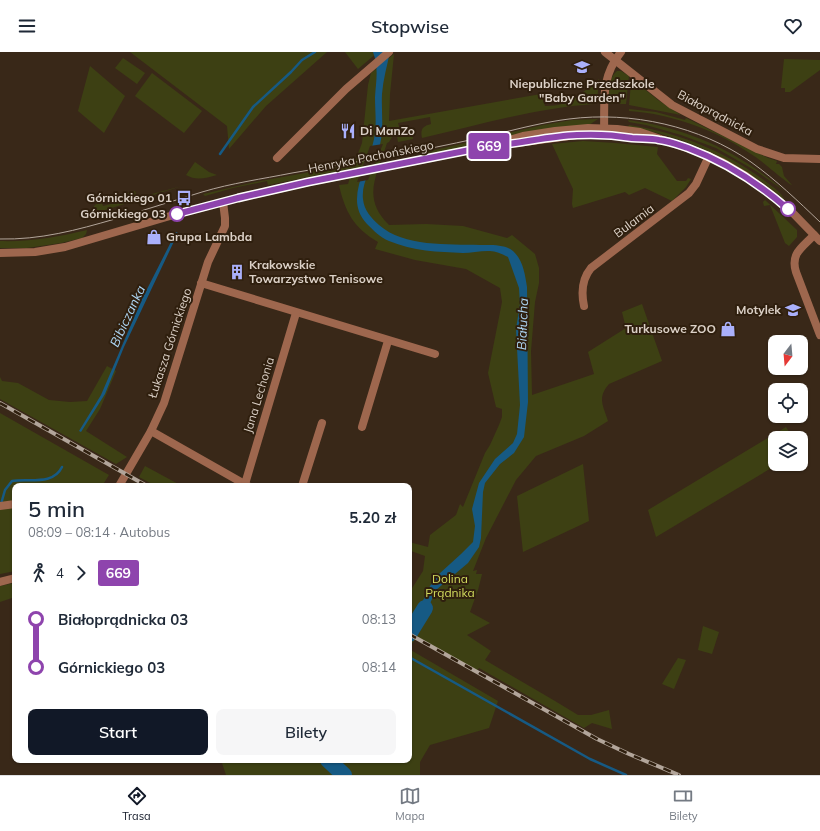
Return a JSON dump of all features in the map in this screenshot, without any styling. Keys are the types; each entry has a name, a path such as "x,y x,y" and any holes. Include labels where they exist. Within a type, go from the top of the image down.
{"street":[{"path":"277,158 334,100 389,52"},
{"name":"Białoprądnicka","path":"605,52 672,105 757,149 784,158 820,159"},
{"path":"604,131 605,85 610,69 621,52"},
{"name":"Henryka Pachońskiego","path":"0,253 35,252 65,247 170,216 308,182 490,146 512,138 572,129 640,132 709,156 734,169 765,189 788,209 817,238"},
{"name":"Bularnia","path":"584,306 582,293 583,284 591,268 689,193 696,184 709,156"},
{"name":"Łukasza Górnickiego","path":"122,483 151,431 164,403 208,262 225,226 223,202"},
{"path":"817,238 796,254 793,260 796,272 820,334"},
{"path":"201,283 388,341 435,354"},
{"name":"Jana Lechonia","path":"248,483 296,313"},
{"path":"362,427 388,341"},
{"path":"303,483 322,424"},
{"path":"151,431 243,483"},
{"path":"0,582 12,579"}],"green space":[{"path":"130,52 327,52 266,106 229,149 227,126"},
{"path":"345,52 378,52 358,69"},
{"name":"Dolina Prądnika","path":"394,54 389,121 541,94 545,106 562,104 580,95 599,79 597,102 594,104 529,113 422,138 421,132 423,128 431,124 430,117 398,123 400,130 409,130 412,132 413,139 398,142 397,136 392,137 387,143 376,176 373,196 375,205 380,215 389,225 426,224 463,226 507,238 512,235 535,254 539,268 539,283 535,302 531,351 532,395 594,374 588,352 626,328 622,312 642,304 662,361 609,384 603,393 602,398 608,421 584,436 536,456 516,480 486,538 473,571 477,570 476,574 482,574 470,612 490,623 467,635 491,651 485,660 578,715 591,715 609,710 612,729 592,723 584,728 479,668 475,673 416,639 412,644 412,588 423,571 425,556 412,551 412,543 428,547 430,535 456,515 460,504 463,507 485,453 502,417 502,409 496,407 488,373 502,302 500,288 466,269 415,260 375,249 378,242 357,225 348,211 341,195 339,185 348,184 353,168 268,185 267,181 205,196 203,194 255,182 354,164 362,143 368,85 371,73"},
{"path":"123,58 145,73 137,84 115,68"},
{"path":"784,59 820,60 820,70 790,92 785,92 785,88 781,88"},
{"path":"90,66 125,96 104,133 78,111"},
{"path":"617,71 621,71 629,76 626,104 609,104 611,82"},
{"path":"152,73 202,111 184,133 135,96"},
{"path":"633,80 658,100 681,115 629,105 631,83"},
{"path":"629,109 656,112 685,120 686,118 777,161 776,164 779,164 782,167 784,176 792,185 754,156 710,132 678,120 629,111"},
{"path":"598,119 589,125 432,153 426,152 543,125 572,120"},
{"path":"628,120 672,129 712,144 750,165 786,192 756,171 716,148 681,135 646,125 629,122"},
{"path":"629,125 647,128 683,138 718,152 765,181 779,192 785,200 750,174 711,153 671,137 628,127"},
{"path":"583,141 658,147 657,154 677,181 686,181 688,178 691,179 686,187 672,201 645,188 629,195 625,192 573,208 573,189 552,144"},
{"path":"195,162 209,172 217,175 205,178 194,178 186,175"},
{"path":"182,186 92,214 94,206 101,200 103,206 122,201 121,195 135,191 137,198"},
{"path":"765,200 797,230 797,237 789,246 785,243 770,205 764,206 763,202"},
{"path":"87,230 86,234 82,238 61,243 27,248 0,248 0,241 22,241 65,235"},
{"path":"107,366 116,371 100,409 86,431 127,457 116,464 0,399 0,377 2,381 18,383 49,400 70,402 87,401"},
{"path":"0,413 109,475 104,483 12,483 12,501 0,503"},
{"path":"786,427 789,431 779,431"},
{"path":"768,438 768,470 656,537 648,510"},
{"path":"583,464 589,521 523,552 517,496"},
{"path":"145,466 176,483 150,483 139,477"},
{"path":"12,507 12,572 0,574 0,510"},
{"path":"12,584 12,598 0,602 0,586"},
{"path":"703,626 719,632 712,654 698,650"},
{"path":"412,651 498,701 489,728 430,745 420,762 420,775 226,775 222,763 412,763"},
{"path":"678,658 686,660 674,689 662,684"}],"water":[{"path":"373,52 390,52 384,78 380,144 366,180 363,193 363,199 368,214 373,220 389,232 414,241 441,244 497,245 506,247 513,251 519,259 524,272 527,287 528,402 524,437 514,453 500,464 485,483 479,547 468,563 436,590 428,608 416,628 412,626 412,620 415,617 430,586 439,574 473,542 475,526 472,509 479,483 495,459 513,443 517,434 520,405 516,329 520,304 519,288 508,257 498,252 484,251 454,253 407,247 389,241 380,236 367,224 360,214 357,204 357,194 371,150 375,129 377,69"},
{"path":"176,232 178,233 124,347 105,394 81,432 79,431 101,395 142,299"}],"pier":[{"path":"383,144 368,180 357,182 370,146"}],"waterway":[{"name":"Bibiczanka","path":"220,154 253,107 302,60 315,52"},
{"name":"Bibiczanka","path":"1,504 5,490 12,481 46,479 53,477 62,467"},
{"name":"Białucha","path":"412,629 425,608"},
{"path":"412,659 590,759 626,775"},
{"name":"Białucha","path":"331,763 344,775"}],"tram line":[{"path":"0,239 30,238 72,230 115,219 202,192 236,184 426,149 533,125 593,117 616,117 664,124 687,130 710,139 731,149 751,162 787,191 820,222"}],"railway":[{"path":"0,403 142,483"},
{"path":"412,636 597,739 679,775"}],"bus line":[{"name":"669","path":"177,214 308,182 490,146 587,134 660,140 696,151 722,162 746,176 765,189 788,209"}],"place":[{"name":"Niepubliczne Przedszkole \"Baby Garden\"","path":"582,67"},
{"name":"Di ManZo","path":"348,131"},
{"name":"Górnickiego 01","path":"184,198"},
{"name":"Górnickiego 03","path":"177,214"},
{"name":"Grupa Lambda","path":"154,237"},
{"name":"Krakowskie Towarzystwo Tenisowe","path":"237,272"},
{"name":"Motylek","path":"793,310"},
{"name":"Turkusowe ZOO","path":"728,329"}]}
